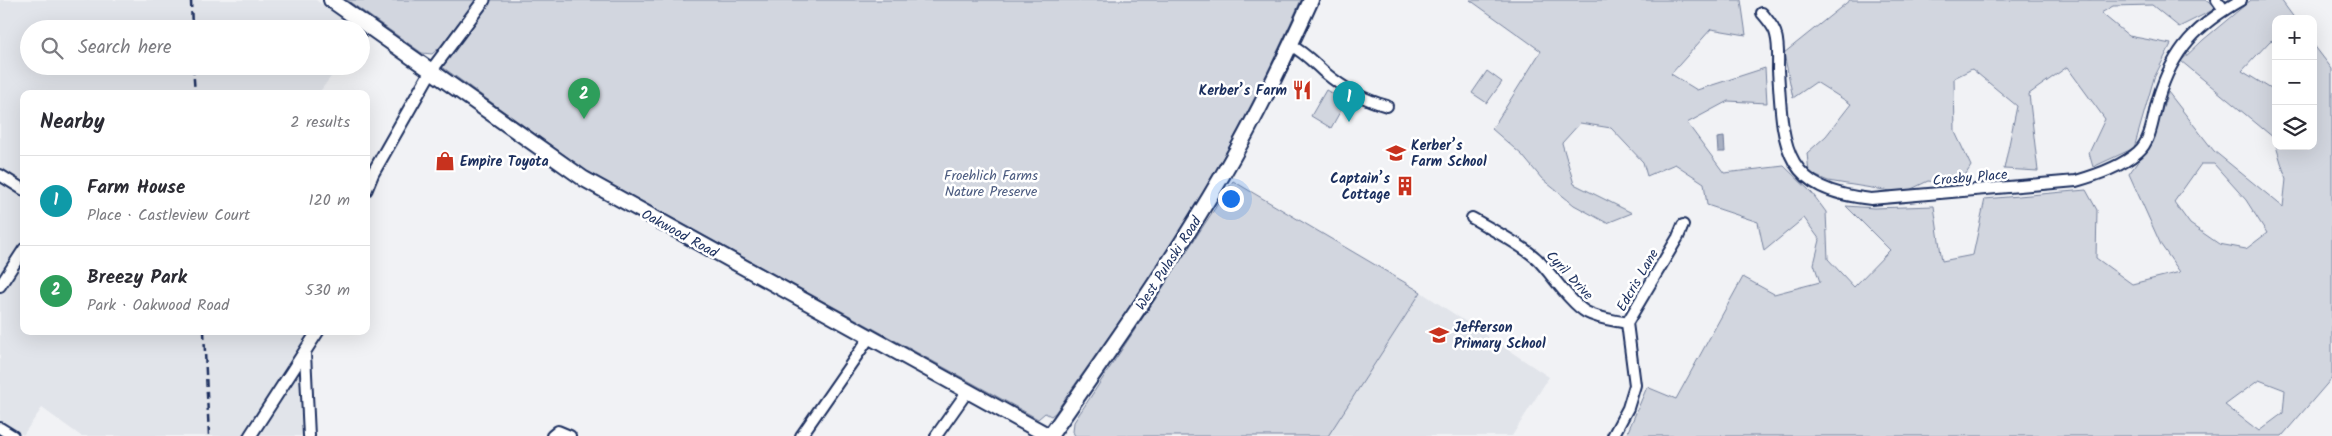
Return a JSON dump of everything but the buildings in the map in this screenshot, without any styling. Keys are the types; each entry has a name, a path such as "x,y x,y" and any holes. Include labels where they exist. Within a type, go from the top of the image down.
{"main road":[{"name":"Oakwood Road","path":"331,0 359,20"},
{"name":"West Pulaski Road","path":"1050,436 1178,248 1234,155 1311,0"},
{"name":"Oakwood Road","path":"370,28 584,180 1050,436"}],"street":[{"path":"370,180 431,71 484,0"},
{"path":"2217,0 2224,10"},
{"name":"Crosby Place","path":"1762,13 1776,34 1785,144 1794,163 1805,178 1829,190 1849,197 1871,199 2076,181 2100,174 2115,166 2139,151 2147,138 2158,98 2170,65 2185,42 2204,24 2241,0"},
{"path":"1290,45 1301,50 1326,74 1358,95 1387,106"},
{"path":"0,175 20,188"},
{"name":"Cyril Drive","path":"1472,218 1535,258 1561,285 1570,299 1584,311 1600,318 1627,323"},
{"name":"Edcris Lane","path":"1613,436 1628,408 1634,385 1627,323 1678,237 1683,225"},
{"path":"0,286 20,255"},
{"path":"250,436 316,335"},
{"path":"802,436 869,338"},
{"path":"305,353 308,436"},
{"path":"936,436 968,392"},
{"path":"0,428 13,436"},
{"path":"555,434 570,436"}],"shaded area":[{"path":"0,0 316,0 344,20 20,20 20,75 332,75 321,90 20,90 20,335 310,335 302,350 305,436 81,436 42,408 23,435 0,420"},
{"name":"Jefferson Primary School","path":"1421,292 1549,377 1512,436 1326,436"}],"green space":[{"path":"347,0 476,0 440,47 432,54 422,53"},
{"name":"Froehlich Farms Nature Preserve","path":"490,0 1301,0 1244,120 1169,247 1055,413 1051,416 1045,413 1038,419 588,172 441,66"},
{"path":"1470,0 1741,0 1746,35 1711,29 1671,74 1697,90 1765,68 1767,103 1728,101 1687,123 1724,173 1784,166 1812,193 1826,212 1828,259 1854,287 1890,250 1846,206 1874,208 1934,206 1942,261 1973,255 1985,199 2086,190 2097,210 2096,258 2132,284 2180,272 2161,245 2129,174 2151,143 2168,92 2214,151 2283,207 2286,179 2277,150 2317,150 2317,49 2332,69 2332,378 2282,436 1626,436 1647,387 1676,399 1743,277 1774,294 1820,282 1814,264 1820,240 1804,218 1764,251 1758,222 1707,205 1704,183 1675,164 1647,176 1643,162 1611,128 1580,123 1562,143 1574,184 1632,213 1607,223 1574,205 1542,179 1522,155 1492,129 1541,51","holes":["2201,164 2214,164 2246,200 2267,233 2246,249 2219,244 2190,224 2174,202","2259,380 2285,390 2283,413 2259,431 2225,405"]},
{"path":"1850,0 2205,0 2217,8 2179,27 2152,5 2113,6 2101,13 2129,36 2171,44 2154,78 2134,148 2093,167 2089,153 2105,119 2067,67 2029,94 2038,171 2004,169 2017,106 1972,69 1954,78 1955,132 1971,166 1959,185 1928,181 1903,193 1828,181 1809,173 1807,153 1826,136 1851,104 1816,82 1793,98 1784,53"},
{"path":"2251,0 2281,0 2292,15 2272,15 2272,40 2242,71 2272,90 2272,136 2181,61"},
{"path":"1487,71 1502,82 1487,103 1472,93"},
{"path":"1326,90 1346,101 1331,128 1311,116"},
{"path":"1233,181 1421,292 1328,436 1075,436 1073,432 1074,422"}],"water":[{"path":"1724,137 1725,152 1718,152 1717,138"}],"railway":[{"path":"191,0 192,20"},
{"path":"194,75 195,90"},
{"path":"204,335 209,436"}],"place":[{"name":"Kerber’s Farm","path":"1302,90"},
{"name":"Breezy Park","path":"584,119"},
{"name":"Farm House","path":"1349,122"},
{"name":"Kerber’s Farm School","path":"1396,153"},
{"name":"Empire Toyota","path":"445,161"},
{"name":"Captain’s Cottage","path":"1405,186"},
{"name":"Jefferson Primary School","path":"1439,335"}]}
